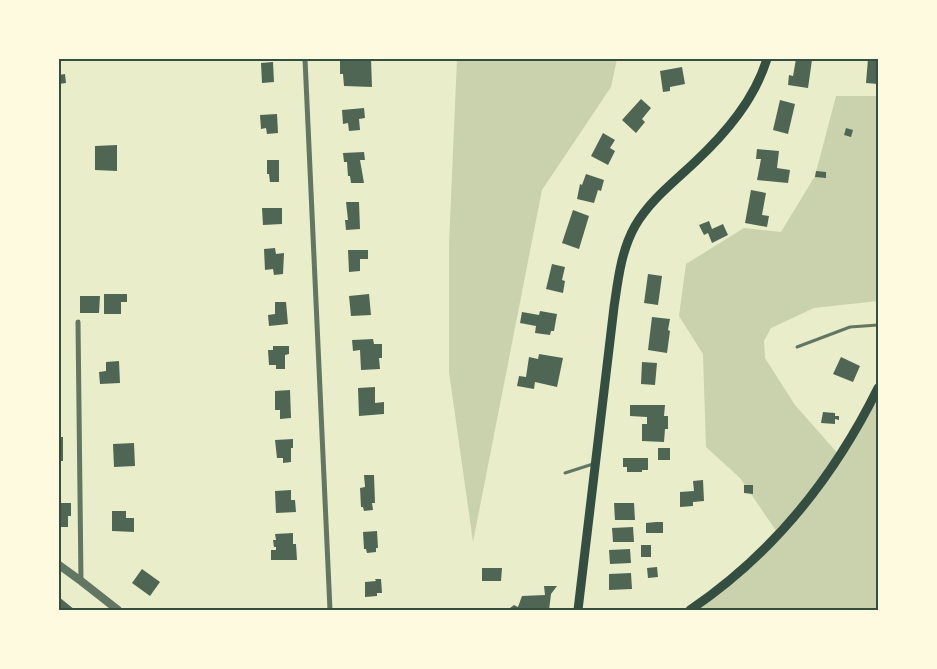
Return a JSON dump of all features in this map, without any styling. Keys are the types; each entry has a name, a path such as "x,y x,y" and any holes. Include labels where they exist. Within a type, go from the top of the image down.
{"main road":[{"path":"578,610 616,299 621,265 631,235 644,214 666,188 729,127 750,96 767,59"},
{"path":"690,610 748,564 796,516 841,456 878,388"}],"street":[{"path":"305,59 330,610"},
{"path":"78,322 81,581"},
{"path":"59,565 118,610"}],"lane":[{"path":"797,347 850,327 878,325"},
{"path":"565,473 596,463"}],"green space":[{"path":"457,59 617,59 611,87 542,190 473,542 449,372 449,244"},
{"path":"836,96 878,96 878,301 814,308 771,328 764,341 765,358 795,405 840,456 878,388 878,610 690,610 779,535 740,478 706,447 703,354 679,316 686,264 744,228 781,232 815,176"}],"building":[{"path":"340,59 371,59 372,87 344,86 343,74 340,74"},
{"path":"796,59 812,60 808,88 788,85 789,75 793,76"},
{"path":"868,59 878,59 878,84 866,83"},
{"path":"273,62 274,82 262,83 261,63"},
{"path":"682,67 685,84 670,87 670,91 663,92 660,71"},
{"path":"65,74 66,83 59,84 59,75"},
{"path":"641,99 651,108 642,119 645,122 636,133 622,120"},
{"path":"780,100 795,104 788,134 773,130"},
{"path":"364,108 365,118 359,119 360,130 349,131 348,123 343,124 342,110"},
{"path":"277,114 278,133 267,134 266,128 261,129 260,115"},
{"path":"846,128 853,130 851,137 844,135"},
{"path":"603,133 615,140 610,148 615,151 608,165 591,156"},
{"path":"117,145 117,171 95,170 95,146"},
{"path":"757,149 779,151 777,168 790,170 788,183 757,180 761,159 756,159"},
{"path":"364,152 365,160 360,160 364,183 351,183 350,176 348,176 347,162 344,162 343,153"},
{"path":"267,160 279,160 279,182 270,182 269,174 267,174"},
{"path":"816,171 826,172 826,178 815,177"},
{"path":"586,174 604,180 601,191 598,190 594,203 577,199 580,184 582,185"},
{"path":"751,190 766,193 762,215 769,216 767,227 745,223"},
{"path":"346,202 359,202 360,229 346,230 345,220 348,220"},
{"path":"262,208 282,208 282,224 263,225"},
{"path":"573,210 589,216 579,249 562,243"},
{"path":"709,221 712,229 723,224 728,235 712,243 708,233 704,235 699,225"},
{"path":"275,248 276,254 284,253 283,274 274,275 273,269 265,270 264,249"},
{"path":"348,250 368,250 368,259 360,259 360,271 349,272"},
{"path":"552,264 565,267 562,280 565,281 563,293 546,289"},
{"path":"648,274 662,276 658,305 644,303"},
{"path":"104,294 127,294 127,302 121,302 121,314 104,314"},
{"path":"369,294 371,315 351,316 349,296"},
{"path":"80,296 100,296 99,313 80,313"},
{"path":"275,302 286,302 288,324 269,326 268,315 275,314"},
{"path":"540,311 557,314 554,331 551,331 550,335 535,333 536,326 520,323 522,312 539,315"},
{"path":"652,317 670,319 667,353 648,350"},
{"path":"373,339 374,344 382,344 382,358 379,358 380,369 361,370 360,350 353,351 352,340"},
{"path":"273,346 289,346 289,354 285,355 285,369 276,369 276,365 269,365 268,350 273,350"},
{"path":"539,354 563,358 557,387 535,382 534,389 517,386 519,376 526,377 529,357 538,359"},
{"path":"841,357 860,366 853,382 833,374"},
{"path":"119,361 120,383 100,384 99,372 106,371 106,362"},
{"path":"642,362 657,363 655,385 641,384"},
{"path":"375,387 375,403 384,402 384,414 359,416 358,388"},
{"path":"290,390 291,418 280,419 280,410 275,410 275,391"},
{"path":"630,405 665,405 664,416 668,416 668,429 665,429 664,442 642,441 642,424 647,424 647,417 630,416"},
{"path":"823,412 835,413 835,416 839,416 839,420 835,419 835,424 821,423"},
{"path":"59,437 63,437 63,461 59,461"},
{"path":"293,439 291,462 283,463 283,458 277,458 275,440"},
{"path":"134,443 135,466 114,467 113,444"},
{"path":"658,448 670,448 670,460 658,460"},
{"path":"623,458 648,458 648,470 627,472 627,467 623,467"},
{"path":"364,475 374,475 375,503 372,503 373,510 364,511 363,507 361,507 360,488 365,487"},
{"path":"703,480 704,501 693,502 693,506 680,507 680,492 694,491 693,481"},
{"path":"744,485 753,485 753,494 744,493"},
{"path":"291,490 291,500 295,500 296,512 276,513 275,491"},
{"path":"59,503 71,503 71,516 68,516 68,527 59,527"},
{"path":"614,503 634,503 635,520 615,520"},
{"path":"112,511 126,511 126,518 134,518 134,532 112,531"},
{"path":"663,522 663,533 646,533 646,523"},
{"path":"633,527 634,542 613,542 612,528"},
{"path":"377,531 378,548 376,548 376,552 367,553 366,549 364,549 363,532"},
{"path":"293,533 293,544 296,544 297,560 271,560 271,550 276,550 273,540 276,540 275,534"},
{"path":"641,545 651,545 651,557 641,557"},
{"path":"630,549 631,563 610,564 609,550"},
{"path":"657,567 658,577 648,578 647,568"},
{"path":"482,568 502,568 501,581 482,581"},
{"path":"142,569 160,582 150,596 132,583"},
{"path":"631,573 632,589 609,590 609,574"},
{"path":"375,579 381,579 382,593 377,593 377,596 365,597 365,582 376,581"},
{"path":"544,586 557,586 551,594 549,610 512,610 510,608 514,605 518,607 522,596 545,595"},
{"path":"59,597 75,610 59,610"}]}
